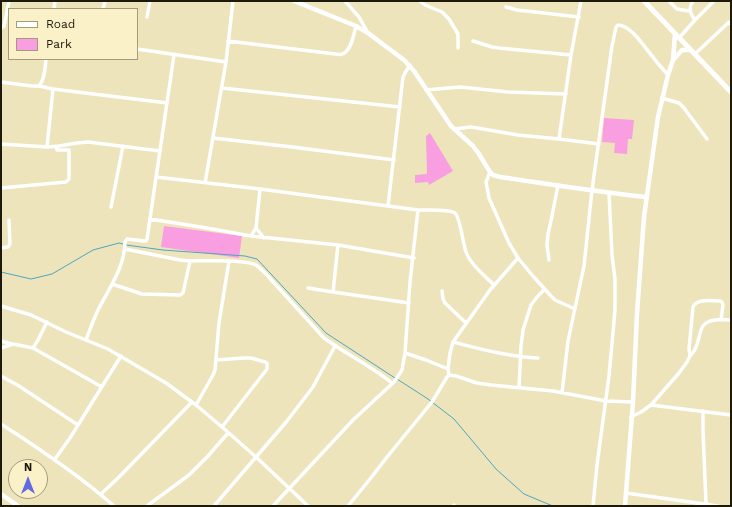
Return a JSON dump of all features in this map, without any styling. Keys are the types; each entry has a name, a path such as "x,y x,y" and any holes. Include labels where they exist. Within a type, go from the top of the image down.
{"main road":[{"path":"644,1 731,92"}],"street":[{"path":"1,28 4,26 8,1"},
{"path":"147,17 150,1"},
{"path":"205,183 226,62 233,1"},
{"path":"294,1 356,26 368,33 410,65 451,126 473,146 490,172 493,174 500,177 646,197"},
{"path":"346,1 368,33"},
{"path":"420,1 442,12 449,19 458,34 458,48"},
{"path":"559,139 581,1"},
{"path":"668,1 678,9 689,11"},
{"path":"693,1 689,7 689,11 695,20"},
{"path":"625,506 633,402 634,349 646,197 656,130 662,98 673,60 677,36 714,1"},
{"path":"506,7 517,10 579,17"},
{"path":"695,54 730,23"},
{"path":"562,393 568,341 584,266 592,190 616,27 618,25 623,25 630,30 668,75"},
{"path":"228,40 342,54 346,52 352,42 356,26"},
{"path":"473,41 492,47 572,55"},
{"path":"138,49 226,62"},
{"path":"673,60 682,50 690,50"},
{"path":"86,340 98,310 123,260 127,239 146,241 148,239 174,55"},
{"path":"39,86 43,78 46,60"},
{"path":"388,206 403,77 410,65"},
{"path":"1,82 167,103"},
{"path":"426,90 460,87 508,92 566,94"},
{"path":"222,88 400,107"},
{"path":"47,148 52,89"},
{"path":"662,98 679,103 707,140"},
{"path":"454,129 471,127 512,134 599,144"},
{"path":"213,138 292,146 394,160"},
{"path":"1,144 47,148 88,142 160,151"},
{"path":"111,208 123,146"},
{"path":"1,188 68,181 69,150 57,150 56,147"},
{"path":"490,172 486,182 489,198 509,243 518,258 544,290 555,300 575,309"},
{"path":"156,177 418,210 438,210 451,212 457,214 461,227 463,243 469,258 494,285"},
{"path":"549,260 547,244 548,234 558,185"},
{"path":"251,236 256,228 260,189"},
{"path":"593,506 613,346 615,310 615,279 612,255 609,193"},
{"path":"273,506 353,420 397,378 402,370 405,353 418,210"},
{"path":"1,248 8,247 10,244 9,220"},
{"path":"150,220 264,238 338,245 414,258"},
{"path":"256,228 264,238"},
{"path":"125,245 180,260 251,263 260,268 324,338 393,382"},
{"path":"333,292 338,245"},
{"path":"348,506 430,406 449,375 448,369 453,342 494,285 518,258"},
{"path":"112,284 142,294 181,295 183,293 190,261"},
{"path":"196,405 213,375 216,360 219,323 229,261"},
{"path":"308,288 409,303"},
{"path":"519,388 522,336 530,310 534,302 544,290"},
{"path":"442,291 443,300 445,303 466,323"},
{"path":"690,356 689,349 693,307 695,303 698,301 722,302 721,320"},
{"path":"1,306 32,314 66,332 98,344 166,383 196,405 222,427 308,506"},
{"path":"631,416 642,412 651,405 679,373 694,351 702,326 714,320 731,320"},
{"path":"33,348 47,322"},
{"path":"1,341 33,348 102,387"},
{"path":"453,342 521,357 538,358"},
{"path":"1,348 13,344"},
{"path":"214,506 287,421 312,387 335,346"},
{"path":"405,353 448,369"},
{"path":"55,459 121,356"},
{"path":"216,360 251,358 265,362 268,366 222,427"},
{"path":"449,375 491,386 535,389 606,401 633,402"},
{"path":"1,376 19,386 78,425"},
{"path":"101,494 192,402"},
{"path":"651,405 731,415"},
{"path":"703,411 702,430 706,504"},
{"path":"1,424 55,459 101,494 114,506"},
{"path":"147,506 189,475 228,433"},
{"path":"626,493 718,506"},
{"path":"1,494 18,506"}],"green space":[{"path":"604,118 634,120 632,139 628,139 627,154 614,153 615,143 602,142"},
{"path":"430,133 453,171 429,185 428,182 415,183 415,175 427,174 426,136"},
{"path":"164,226 242,236 239,258 161,247"}],"waterway":[{"path":"1,272 31,279 52,274 93,250 119,243 123,244"},
{"path":"126,245 163,250 245,256 257,259 326,333 395,378"},
{"path":"397,379 428,399 454,419 496,469 524,494 553,506"}]}
